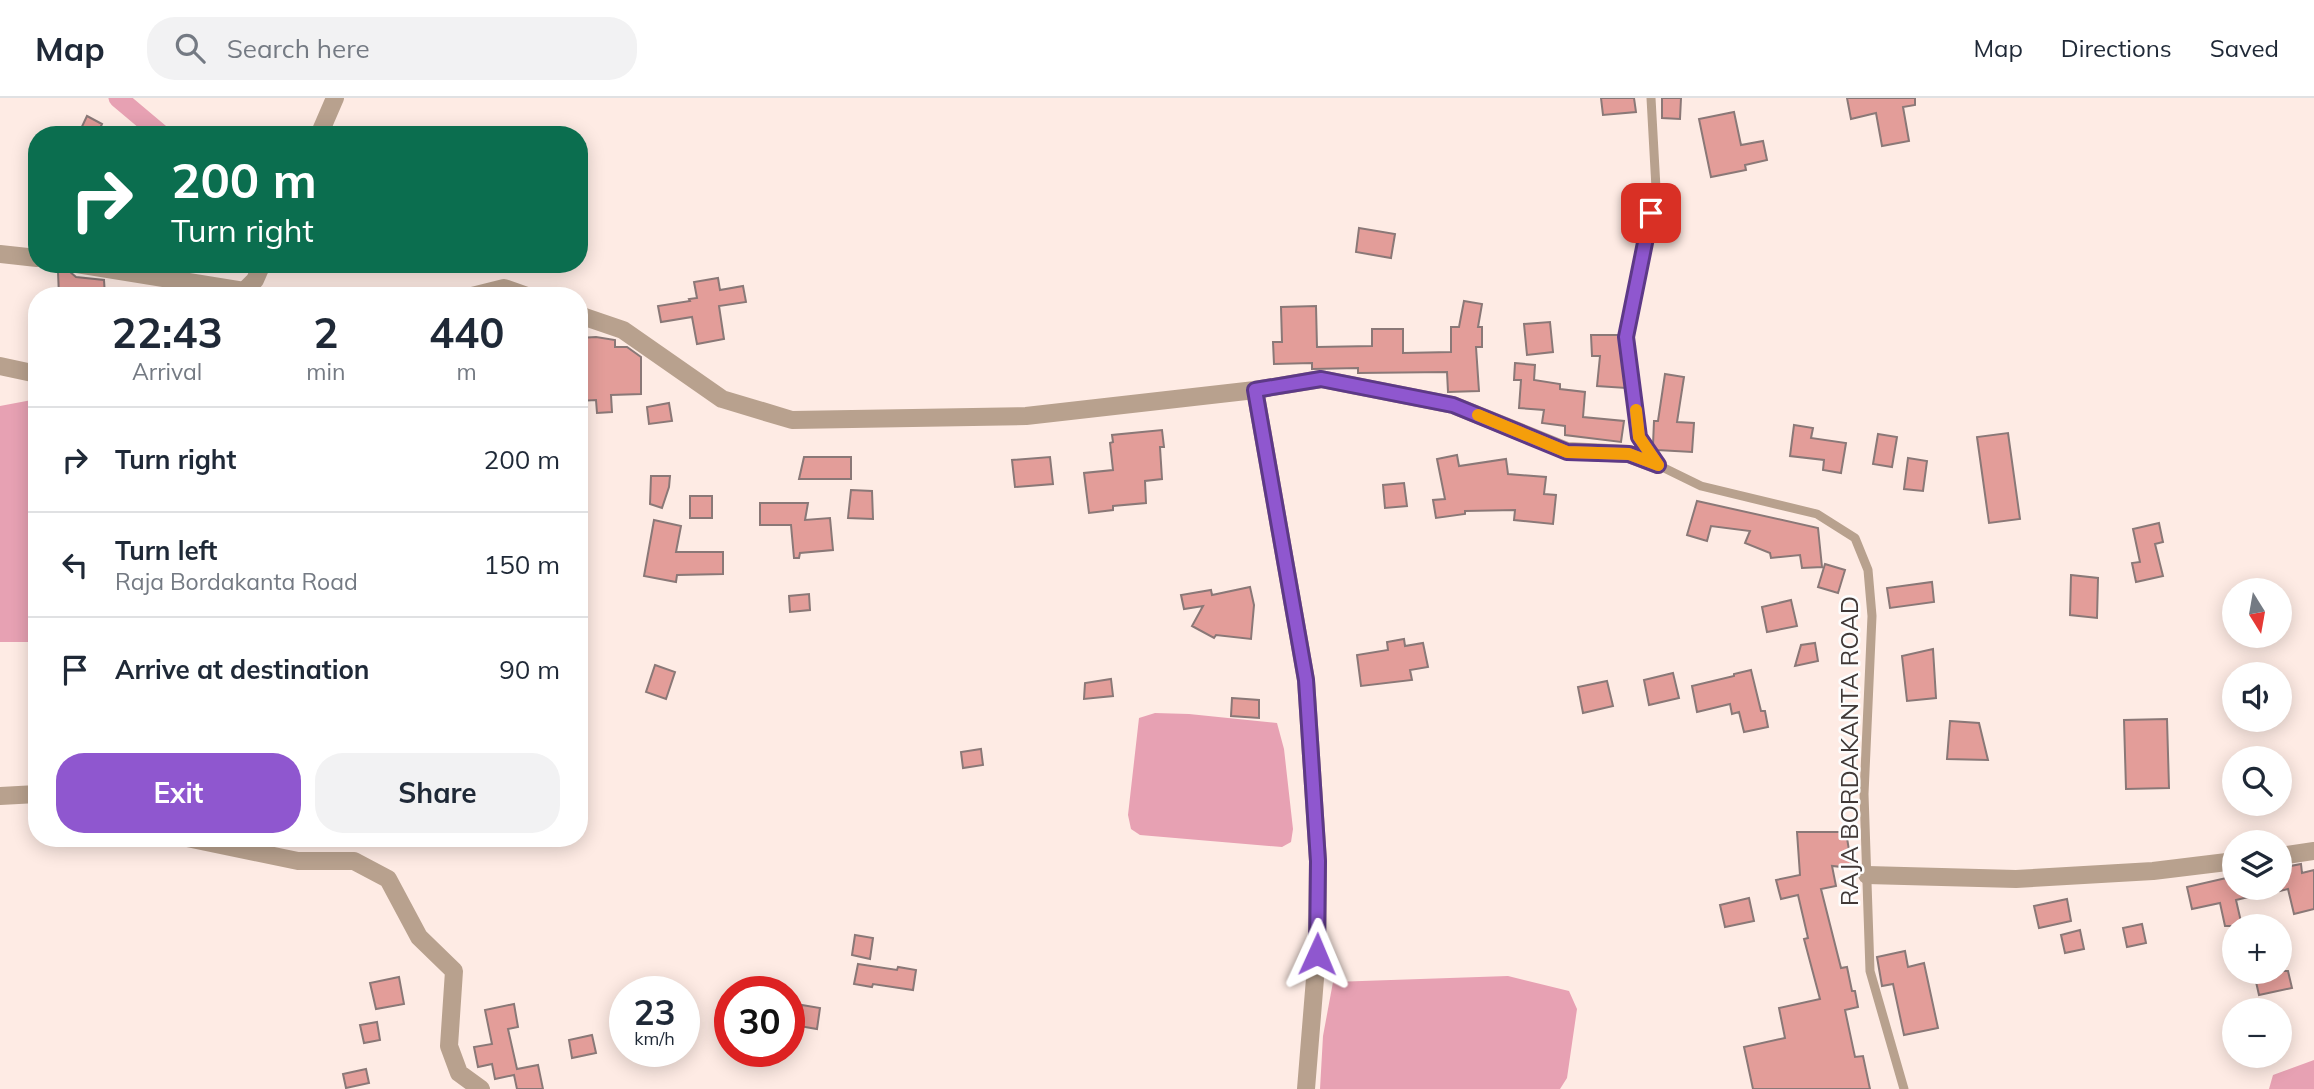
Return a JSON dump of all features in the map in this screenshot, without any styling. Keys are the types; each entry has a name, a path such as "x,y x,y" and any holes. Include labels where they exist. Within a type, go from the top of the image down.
{"street":[{"path":"323,126 335,98"},
{"path":"0,254 28,257"},
{"path":"133,273 219,287"},
{"path":"248,287 259,273"},
{"path":"588,318 623,330 722,399 792,420 1026,416 1255,390 1321,379 1453,405 1567,452 1629,454 1658,465"},
{"path":"0,366 28,372"},
{"path":"1255,390 1306,680 1318,861 1317,954 1306,1089"},
{"path":"0,796 28,794"},
{"path":"230,847 298,861 354,861 388,879 419,937 454,971 449,1046 459,1073 481,1089"},
{"path":"2292,854 2314,851"},
{"path":"1867,875 2015,879 2153,871 2222,863"}],"lane":[{"path":"1651,98 1656,188 1626,337 1639,437 1658,465"},
{"name":"RAJA BORDAKANTA ROAD","path":"1658,465 1701,486 1818,514 1855,538 1868,570 1872,616 1864,794 1870,971 1904,1089"}],"shaded area":[{"path":"28,401 28,642 0,642 0,406"},
{"path":"1155,713 1277,723 1284,749 1293,829 1291,842 1282,847 1140,835 1131,829 1128,815 1139,718"},
{"path":"1508,976 1569,991 1577,1009 1567,1078 1560,1089 1320,1089 1323,1036 1333,982"},
{"path":"2314,1060 2314,1089 2269,1089 2273,1075"}],"building":[{"path":"1601,98 1634,98 1636,112 1603,115"},
{"path":"1662,98 1681,98 1680,119 1662,118"},
{"path":"1847,98 1915,98 1915,105 1903,107 1909,141 1882,146 1876,113 1851,119"},
{"path":"1734,112 1741,145 1763,141 1767,160 1745,165 1746,170 1711,177 1699,119"},
{"path":"87,116 102,124 101,126 82,126"},
{"path":"1359,228 1395,234 1391,258 1356,252"},
{"path":"58,273 104,280 104,287 59,287"},
{"path":"718,278 720,290 743,286 746,302 719,306 724,339 697,344 692,317 661,322 658,306 697,298 694,282"},
{"path":"1464,301 1482,304 1478,327 1482,327 1482,347 1476,347 1479,391 1448,392 1447,372 1358,373 1358,368 1312,369 1312,363 1274,364 1273,342 1282,342 1281,307 1316,306 1317,347 1372,346 1372,329 1403,329 1403,353 1451,352 1451,327 1459,327"},
{"path":"1550,322 1553,352 1527,355 1524,324"},
{"path":"1591,335 1620,335 1626,388 1597,386 1600,356 1592,356"},
{"path":"588,337 615,340 615,347 627,347 641,357 641,394 611,395 612,412 597,413 596,400 588,400"},
{"path":"1515,363 1535,365 1534,380 1560,384 1560,389 1585,392 1583,417 1624,421 1621,442 1565,435 1565,426 1542,423 1544,410 1519,408 1521,380 1514,380"},
{"path":"1665,374 1684,377 1677,422 1694,423 1692,452 1657,450 1653,445 1654,421 1658,421"},
{"path":"669,403 672,421 649,424 647,407"},
{"path":"1794,425 1813,428 1811,438 1846,443 1841,473 1823,470 1824,460 1790,456"},
{"path":"1162,430 1162,479 1145,481 1146,503 1113,506 1113,510 1089,513 1084,473 1113,470 1110,443 1113,442 1112,435"},
{"path":"2008,433 2020,519 1989,523 1977,437"},
{"path":"1878,434 1897,437 1892,467 1873,464"},
{"path":"1457,455 1459,466 1506,459 1508,474 1546,477 1544,494 1556,495 1553,524 1514,520 1515,510 1465,511 1465,514 1436,518 1433,500 1445,499 1437,459"},
{"path":"804,457 851,457 851,479 799,479"},
{"path":"1050,457 1053,484 1015,487 1012,460"},
{"path":"1908,458 1927,461 1923,491 1904,489"},
{"path":"651,476 670,476 662,508 650,504"},
{"path":"1404,483 1407,506 1385,508 1383,485"},
{"path":"851,490 872,491 873,519 848,518"},
{"path":"690,496 712,496 712,518 690,518"},
{"path":"1697,501 1818,528 1822,567 1802,568 1800,555 1771,558 1770,553 1745,543 1750,531 1711,526 1707,541 1687,535"},
{"path":"760,503 808,503 805,520 830,518 833,550 800,553 799,558 794,558 791,525 760,525"},
{"path":"654,520 681,526 676,552 723,552 723,574 677,575 676,582 644,576"},
{"path":"2159,523 2163,542 2155,544 2163,576 2136,582 2132,563 2140,562 2133,529"},
{"path":"1825,564 1845,570 1838,593 1818,587"},
{"path":"2071,575 2098,578 2097,618 2070,615"},
{"path":"1932,582 1934,602 1890,608 1887,588"},
{"path":"1250,587 1254,605 1251,639 1216,635 1214,638 1192,626 1203,606 1184,609 1181,595 1211,590 1212,595"},
{"path":"809,594 810,610 790,612 789,596"},
{"path":"1791,600 1797,626 1767,632 1762,607"},
{"path":"1404,639 1405,646 1423,643 1428,667 1410,670 1412,680 1361,686 1357,655 1388,650 1387,642"},
{"path":"1815,643 1818,661 1795,666 1801,645"},
{"path":"1933,649 1936,698 1907,701 1902,656"},
{"path":"655,665 675,672 666,699 646,692"},
{"path":"1751,670 1761,711 1765,711 1768,727 1744,732 1739,712 1732,714 1730,704 1697,712 1692,686"},
{"path":"1673,673 1679,698 1649,705 1644,680"},
{"path":"1111,679 1113,696 1084,699 1085,683"},
{"path":"1607,681 1613,706 1583,713 1578,687"},
{"path":"1232,698 1259,700 1259,718 1231,716"},
{"path":"2167,719 2169,788 2126,789 2124,720"},
{"path":"1950,721 1979,723 1988,760 1947,759"},
{"path":"981,749 983,765 963,768 961,752"},
{"path":"1797,832 1846,832 1852,868 1832,866 1836,886 1821,889 1841,968 1847,967 1852,991 1855,991 1858,1007 1845,1010 1855,1057 1863,1056 1870,1089 1753,1089 1744,1047 1785,1038 1779,1008 1820,999 1804,939 1808,938 1798,895 1781,899 1776,880 1800,875"},
{"path":"2301,864 2302,873 2314,870 2314,909 2294,914 2291,900 2292,866"},
{"path":"2222,879 2222,900 2236,900 2239,914 2222,914 2220,903 2192,909 2187,887"},
{"path":"1749,898 1754,921 1725,927 1720,905"},
{"path":"2067,899 2071,921 2039,928 2034,906"},
{"path":"2142,924 2146,943 2127,947 2123,928"},
{"path":"2080,930 2084,949 2065,953 2061,935"},
{"path":"855,935 873,938 870,959 852,955"},
{"path":"1905,951 1908,967 1924,963 1938,1028 1904,1035 1893,984 1882,986 1877,957"},
{"path":"858,964 916,970 913,990 854,984"},
{"path":"399,977 404,1004 376,1009 370,983"},
{"path":"2256,984 2291,984 2292,988 2259,995"},
{"path":"514,1004 518,1027 508,1029 517,1069 538,1065 543,1089 517,1089 514,1075 495,1079 492,1064 478,1067 474,1047 492,1044 485,1010"},
{"path":"805,1006 820,1008 817,1029 805,1027"},
{"path":"377,1022 380,1040 364,1043 360,1025"},
{"path":"592,1035 596,1053 572,1058 569,1040"},
{"path":"366,1069 369,1083 346,1088 343,1074"}],"waterway":[{"path":"118,98 151,126"}],"slow traffic":[{"path":"1478,415 1567,452 1629,454 1658,465 1639,437 1636,410"}],"route":[{"path":"1317,954 1318,861 1306,680 1255,390 1321,379 1453,405 1567,452 1629,454 1658,465 1639,437 1626,337 1651,213"}]}
